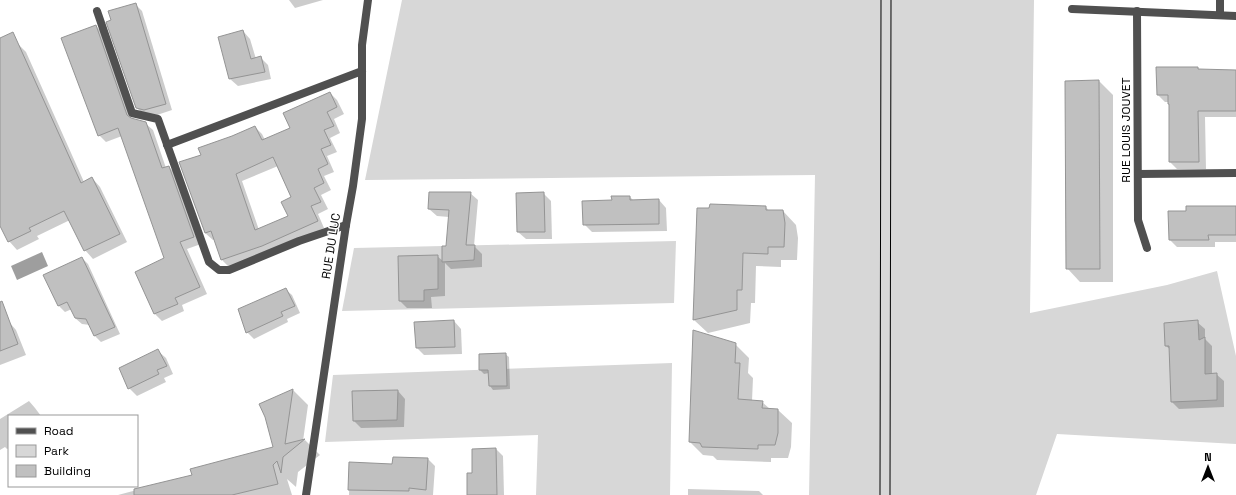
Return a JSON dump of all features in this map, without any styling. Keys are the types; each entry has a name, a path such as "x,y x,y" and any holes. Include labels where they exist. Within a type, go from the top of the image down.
{"street":[{"name":"RUE DU LUC","path":"306,495 362,119 362,45 368,0"},
{"path":"1220,0 1220,15"},
{"path":"1072,9 1236,16"},
{"path":"97,11 132,113 158,119 209,262 219,270 230,270 299,241 346,225"},
{"name":"RUE LOUIS JOUVET","path":"1137,11 1138,220 1147,248"},
{"path":"167,145 362,71"},
{"path":"1138,174 1236,173"}],"green space":[{"path":"402,0 1034,0 1030,313 1167,285 1217,271 1236,356 1236,444 1057,434 1036,495 809,495 815,175 365,180"},
{"path":"676,241 674,303 342,311 354,248"},
{"path":"672,363 670,495 536,495 538,435 325,442 333,375"}],"shaded area":[{"path":"42,252 48,266 17,280 11,266"}],"building":[{"path":"136,3 166,104 144,110 136,108 106,22 111,20 108,11"},
{"path":"96,25 127,115 131,118 146,122 162,168 169,166 194,237 180,242 200,287 175,298 178,304 154,314 135,272 164,258 118,128 98,136 61,38"},
{"path":"243,30 251,59 261,56 265,72 229,79 218,37"},
{"path":"13,32 81,183 92,177 120,234 84,251 64,211 29,228 31,231 8,242 0,226 0,38"},
{"path":"1156,67 1198,67 1198,69 1236,70 1236,111 1198,111 1199,162 1169,162 1168,95 1157,95"},
{"path":"1099,80 1100,269 1066,269 1065,81"},
{"path":"330,92 337,107 327,112 334,126 324,130 331,145 321,149 328,164 318,169 324,183 314,188 321,202 311,206 318,221 262,246 221,260 211,231 205,233 179,162 201,155 198,148 255,126 262,140 290,128 283,113","holes":["273,157 291,197 281,202 288,216 255,230 236,174"]},
{"path":"429,192 471,192 466,245 475,245 474,260 442,262 442,246 446,246 449,210 428,209"},
{"path":"544,192 545,232 517,232 516,193"},
{"path":"611,196 630,196 630,200 659,199 659,224 583,225 582,201 612,200"},
{"path":"710,204 766,206 766,210 783,210 785,223 784,247 768,247 768,254 743,253 742,290 737,290 737,310 693,320 697,208 709,208"},
{"path":"1186,206 1236,206 1236,235 1208,235 1209,240 1169,240 1168,211 1186,211"},
{"path":"438,255 438,289 424,290 424,301 399,301 398,256"},
{"path":"82,257 115,327 94,336 86,319 75,318 67,302 58,306 43,275"},
{"path":"286,288 295,306 281,312 283,316 246,333 238,309"},
{"path":"2,301 18,344 0,351 0,302"},
{"path":"454,320 455,347 416,348 414,322"},
{"path":"1198,320 1199,340 1205,337 1205,374 1217,373 1217,400 1171,402 1169,346 1165,346 1164,323"},
{"path":"693,330 736,343 735,363 740,363 738,399 763,401 762,408 778,409 778,433 775,445 758,445 758,449 702,447 700,443 689,442"},
{"path":"158,349 167,366 157,370 159,374 128,389 119,368"},
{"path":"506,353 507,386 489,386 488,370 479,370 479,354"},
{"path":"293,389 285,444 305,439 283,457 281,473 277,461 273,465 278,484 232,495 134,495 134,489 192,475 190,469 273,447 265,417 259,404"},
{"path":"398,390 397,420 353,421 352,391"},
{"path":"496,448 497,495 467,495 467,473 472,473 472,449"},
{"path":"393,457 428,458 426,490 409,488 409,491 348,490 349,462 392,464"}],"tram line":[{"path":"880,495 881,0"},
{"path":"890,495 891,0"}]}
